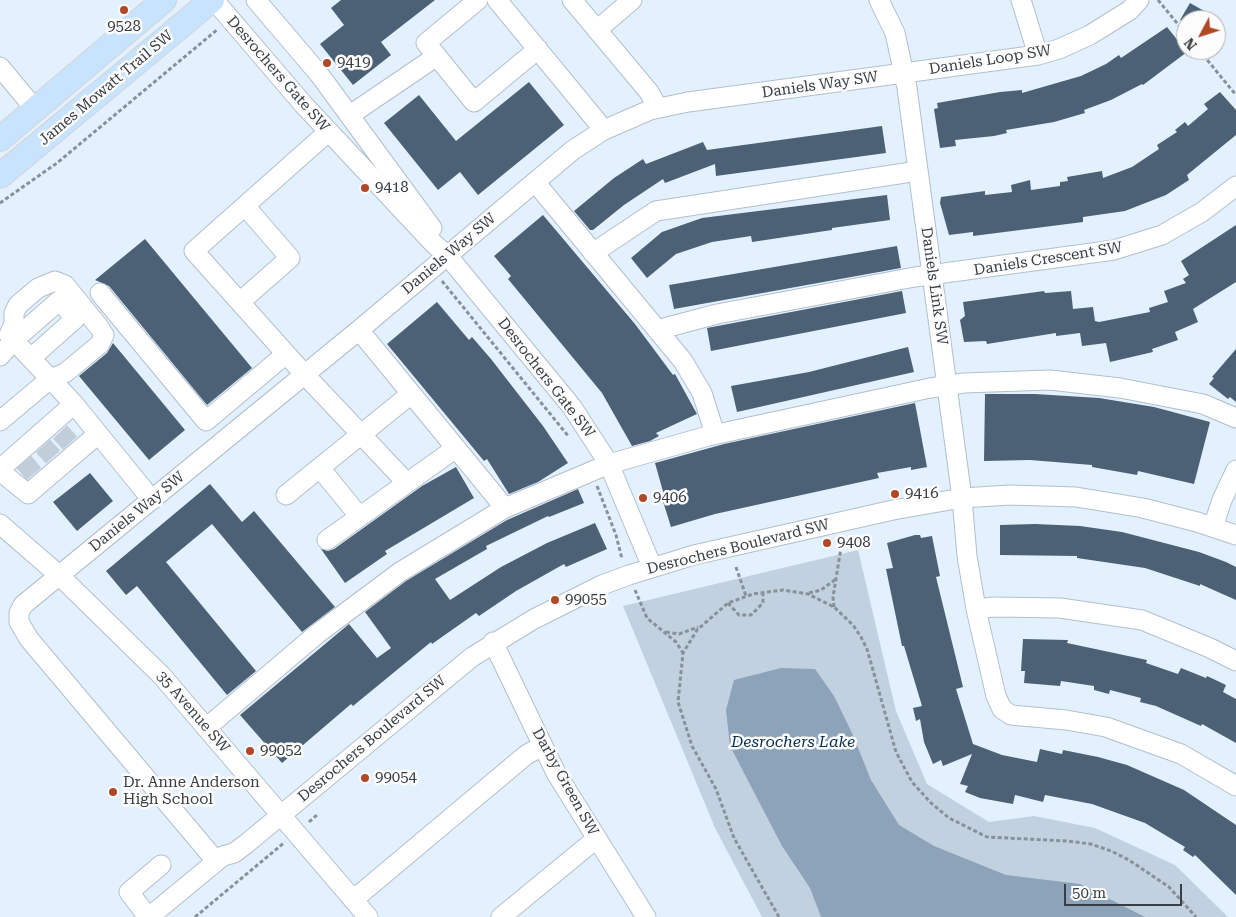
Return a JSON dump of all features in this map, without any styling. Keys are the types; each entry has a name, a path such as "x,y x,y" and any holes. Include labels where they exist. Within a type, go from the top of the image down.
{"main road":[{"name":"James Mowatt Trail SW","path":"0,138 164,0"},
{"name":"James Mowatt Trail SW","path":"0,176 213,0"}],"street":[{"name":"Desrochers Gate SW","path":"213,0 328,132 435,245 447,255 572,407 609,464 652,567"},
{"name":"Desrochers Gate SW","path":"256,0 319,74 350,115 441,240 447,255"},
{"path":"478,0 426,44 474,102 538,49"},
{"path":"497,0 604,130"},
{"path":"572,0 649,92 658,108"},
{"path":"597,30 632,0"},
{"path":"879,0 895,33 904,74"},
{"path":"1021,0 1038,55"},
{"name":"Daniels Loop SW","path":"904,74 1038,55 1059,49 1090,35 1130,10 1140,0"},
{"path":"350,115 437,56"},
{"path":"0,67 35,108"},
{"name":"Daniels Way SW","path":"216,861 23,630 19,622 19,612 23,605 305,375 573,150 604,130 658,108 904,74"},
{"name":"Daniels Link SW","path":"904,74 962,498 967,556 976,609 996,696 1002,708 1007,712 1026,718 1066,720 1106,727 1137,737 1181,754 1236,786"},
{"path":"328,132 194,251 305,375 406,482"},
{"path":"593,253 656,210 918,171"},
{"path":"535,182 683,361 702,394 715,434"},
{"name":"Daniels Crescent SW","path":"657,330 717,314 932,275 1086,256 1140,243 1182,224 1236,186"},
{"path":"240,302 290,258 245,206"},
{"path":"0,356 14,324 14,313 18,305 46,283 55,281 65,285 104,335 100,344 65,373 50,379 0,421"},
{"path":"100,293 206,421 286,354"},
{"path":"8,336 60,300 75,319 31,358"},
{"path":"359,330 505,508"},
{"path":"8,336 74,404 152,500"},
{"path":"206,728 317,634 400,572 505,508 609,464 715,434 947,386 1050,380 1120,388 1203,404 1236,418"},
{"path":"286,495 411,394"},
{"path":"0,470 29,468 65,437 74,404"},
{"path":"0,470 28,494 29,468 65,437 98,434"},
{"path":"327,540 456,448"},
{"path":"320,468 359,516"},
{"path":"1213,527 1222,500 1236,470"},
{"name":"Desrochers Boulevard SW","path":"149,917 216,861 246,844 428,691 493,642 602,585 652,567 694,555 894,510 962,498 1010,495 1076,497 1143,508 1213,527 1236,536"},
{"name":"35 Avenue SW","path":"0,524 60,576 162,676 368,917"},
{"path":"976,609 994,607 1060,608 1142,620 1210,648 1236,661"},
{"name":"Darby Green SW","path":"493,642 542,746 570,797 646,917"},
{"path":"353,900 526,756 542,746"},
{"path":"510,914 596,839"},
{"path":"149,917 129,892 161,865"}],"path":[{"path":"1158,0 1176,22"},
{"path":"0,203 57,163 217,30"},
{"path":"1207,60 1236,95"},
{"path":"442,280 574,444"},
{"path":"590,472 622,552 620,558 623,560"},
{"path":"834,607 833,597 841,548 840,542"},
{"path":"736,567 746,596"},
{"path":"808,594 821,590 836,579"},
{"path":"634,586 644,612 663,632 676,642 683,653"},
{"path":"779,917 734,838 716,789 685,730 678,702 683,653 701,625 728,603 746,596 783,590 808,594 834,607 853,625 864,643 896,752 912,782 931,803 949,818 987,837 1067,841 1091,844 1111,851 1129,860 1169,887 1196,917"},
{"path":"728,603 739,615 751,615 762,603 763,592"},
{"path":"663,632 679,634 701,625"},
{"path":"195,917 282,845"}],"shaded area":[{"path":"858,550 896,711 927,784 989,822 1034,816 1095,828 1175,865 1228,917 762,917 715,828 623,606"}],"water":[{"name":"Desrochers Lake","path":"781,668 815,669 834,696 852,733 871,780 899,825 934,846 1006,875 1080,884 1145,917 821,917 810,888 782,846 730,746 726,710 734,680"}],"building":[{"path":"341,0 435,0 381,42 391,55 353,85 320,44 344,25 331,8"},
{"path":"1190,3 1202,10 1186,10"},
{"path":"1167,27 1176,38 1176,60 1143,85 1084,110 1085,113 1054,122 1006,130 1007,133 994,136 955,140 956,146 940,148 934,109 938,108 937,103 1000,92 1022,90 1022,93 1081,76 1106,64 1119,55 1121,58"},
{"path":"529,82 564,125 478,195 460,172 438,190 384,123 419,95 456,141"},
{"path":"1220,92 1236,110 1236,135 1187,175 1189,180 1166,195 1125,211 1083,217 1083,222 973,236 973,232 949,235 940,203 941,197 985,191 985,195 1012,192 1011,185 1030,180 1031,190 1060,186 1060,182 1068,181 1067,177 1102,171 1103,178 1132,167 1159,149 1157,145 1177,132 1175,130 1185,122 1188,126 1208,109 1204,104"},
{"path":"882,126 886,153 716,176 715,164 665,183 663,179 624,205 593,230 590,230 574,211 614,178 643,159 646,164 703,142 707,150"},
{"path":"887,195 890,220 752,242 751,236 712,242 676,254 647,278 631,258 662,232 702,218"},
{"path":"543,215 635,324 673,375 675,374 697,414 656,433 659,436 650,441 632,446 602,393 508,279 511,276 494,256"},
{"path":"1236,225 1236,282 1193,309 1198,322 1175,332 1178,340 1152,349 1153,352 1110,362 1106,343 1082,346 1080,333 1056,336 1056,333 987,344 986,341 964,342 960,320 965,316 963,302 1044,291 1045,293 1071,291 1073,309 1093,307 1095,321 1099,322 1150,312 1149,308 1168,302 1164,291 1186,283 1183,279 1189,275 1181,261"},
{"path":"145,239 252,368 207,405 109,286 95,280"},
{"path":"897,246 901,268 674,309 669,285"},
{"path":"902,291 906,313 711,351 707,328"},
{"path":"437,302 469,340 472,337 491,359 543,426 568,463 538,482 509,494 487,459 484,461 387,344"},
{"path":"113,343 185,430 149,460 79,376 107,353"},
{"path":"908,347 914,372 737,412 731,386 809,372"},
{"path":"1236,349 1236,402 1230,397 1228,399 1209,384 1214,378 1212,377"},
{"path":"985,394 1035,394 1099,398 1154,407 1210,422 1194,484 1138,471 1137,475 1092,467 1092,465 1030,460 984,461"},
{"path":"915,403 927,467 911,470 911,467 877,473 879,478 715,514 671,527 661,495 664,495 655,463 724,444"},
{"path":"456,467 474,498 385,551 387,554 345,583 321,549 328,551 334,549 422,486"},
{"path":"90,473 113,501 77,531 53,502"},
{"path":"210,484 242,522 254,511 335,607 302,632 212,524 166,562 256,671 227,695 137,586 126,595 106,571"},
{"path":"578,489 584,503 548,516 486,546 487,549 435,579 450,600 501,567 547,543 595,523 607,549 566,567 564,564 516,591 479,616 476,613 432,644 431,642 353,706 351,704 282,763 240,715 349,624 377,658 391,648 365,612 406,581 507,520"},
{"path":"1000,525 1080,526 1122,532 1199,552 1226,562 1236,567 1236,600 1200,584 1200,586 1145,568 1077,558 1077,556 1000,555"},
{"path":"920,535 921,538 932,536 940,576 936,577 963,687 956,689 973,744 1002,755 1037,762 1040,749 1062,754 1063,750 1098,757 1127,765 1184,790 1236,825 1236,895 1195,855 1193,857 1183,850 1185,847 1145,823 1092,804 1045,795 1043,802 1015,795 1013,804 980,798 965,792 968,786 960,784 972,754 943,766 941,760 933,764 924,742 920,719 916,721 913,708 922,706 904,646 902,646 886,569 893,568 887,543"},
{"path":"1023,639 1068,640 1067,643 1147,660 1146,663 1178,674 1181,668 1206,678 1207,676 1226,685 1223,692 1236,699 1236,743 1202,724 1201,726 1156,706 1140,702 1141,698 1110,690 1109,694 1094,690 1094,686 1061,681 1060,686 1024,683 1025,671 1021,671"}],"tunnel":[{"path":"60,432 70,443"},
{"path":"43,446 53,457"},
{"path":"24,462 34,474"}],"place":[{"name":"9528","path":"124,10"},
{"name":"9419","path":"327,63"},
{"name":"9418","path":"365,188"},
{"name":"9416","path":"895,494"},
{"name":"9406","path":"643,498"},
{"name":"9408","path":"827,543"},
{"name":"99055","path":"555,600"},
{"name":"99052","path":"250,751"},
{"name":"99054","path":"365,778"},
{"name":"Dr. Anne Anderson High School","path":"113,792"}]}
